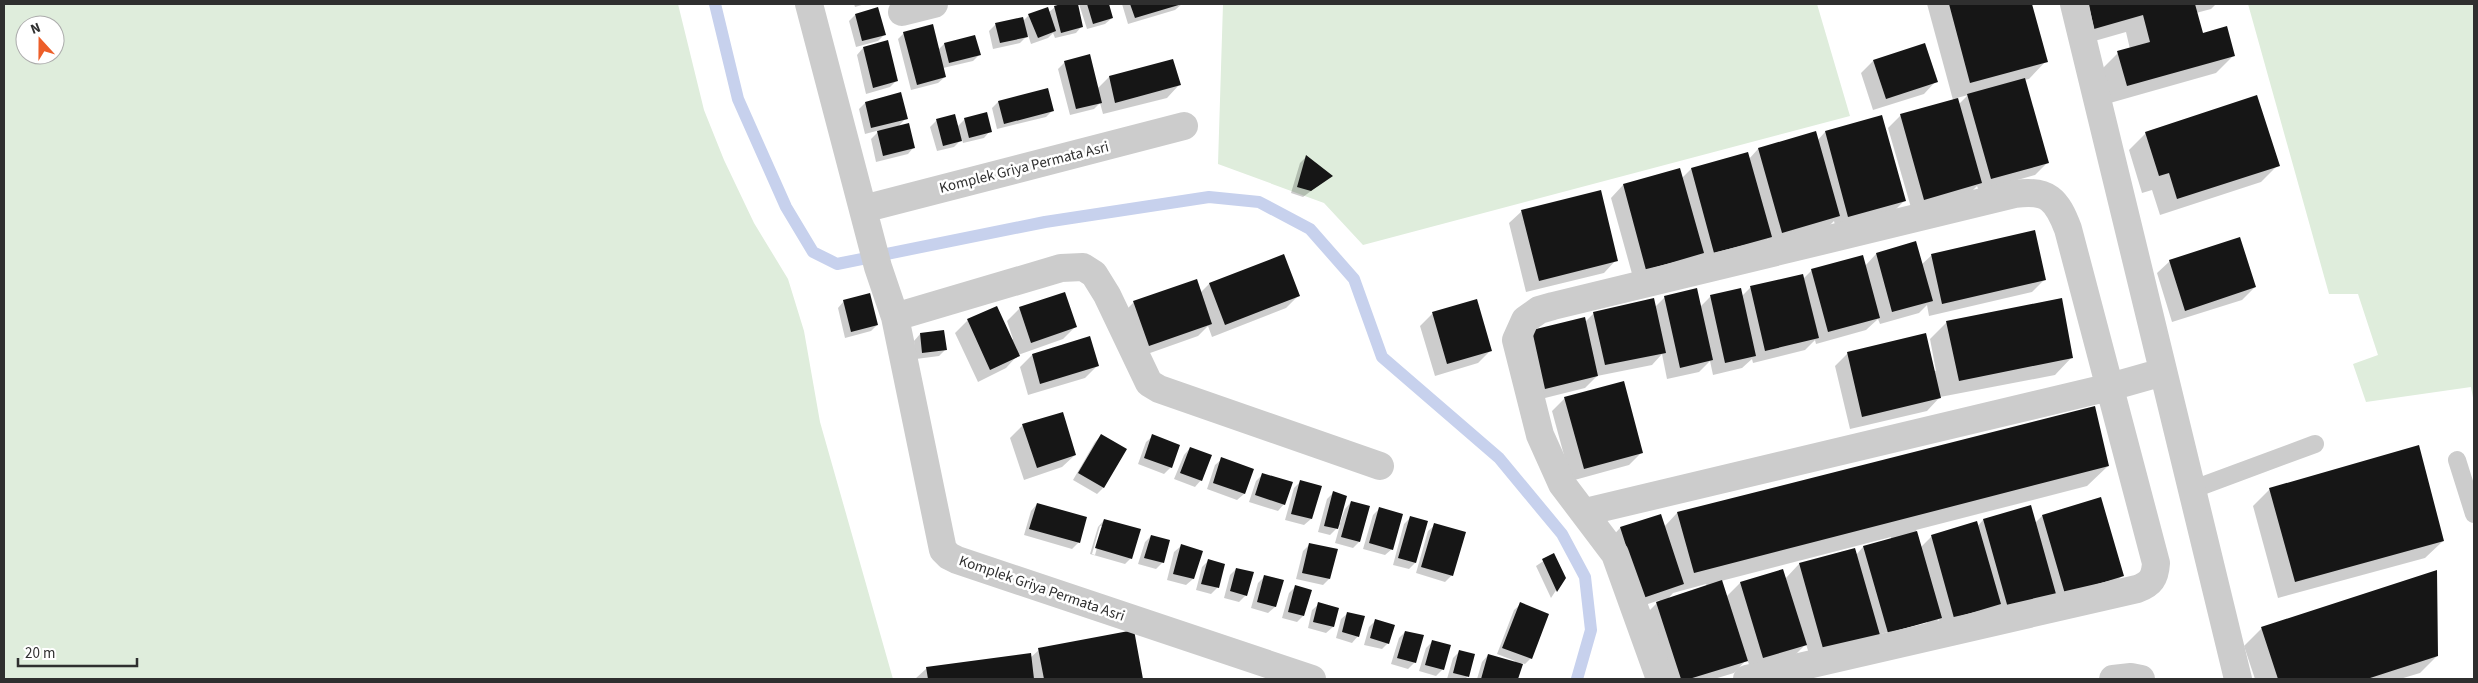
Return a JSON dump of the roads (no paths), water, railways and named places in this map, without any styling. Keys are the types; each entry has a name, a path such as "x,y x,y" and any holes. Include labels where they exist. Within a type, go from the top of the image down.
{"street":[{"name":"Komplek Griya Permata Asri","path":"808,4 878,267 895,317 943,550 949,556 1312,679"},
{"path":"902,12 934,4"},
{"path":"2074,4 2238,679"},
{"name":"Komplek Griya Permata Asri","path":"866,220 1184,126"},
{"path":"1660,679 1615,554 1562,484 1540,435 1516,340 1525,320 1539,310 1553,306 2015,194 2031,192 2044,194 2057,204 2068,229 2156,563 2156,574 2152,582 2138,589 1746,679"},
{"path":"895,317 1061,268 1082,267 1094,274 1107,295 1150,383 1159,389 1380,466"},
{"path":"1585,512 2110,387 2163,372"},
{"path":"2113,679 2131,677 2141,679"}],"lane":[{"path":"2191,490 2315,444"},
{"path":"2457,460 2474,514"}],"waterway":[{"path":"715,4 738,99 786,207 813,252 837,264 1045,222 1209,197 1259,202 1310,229 1354,279 1382,357 1499,458 1562,534 1585,577 1591,630 1577,679"}]}
